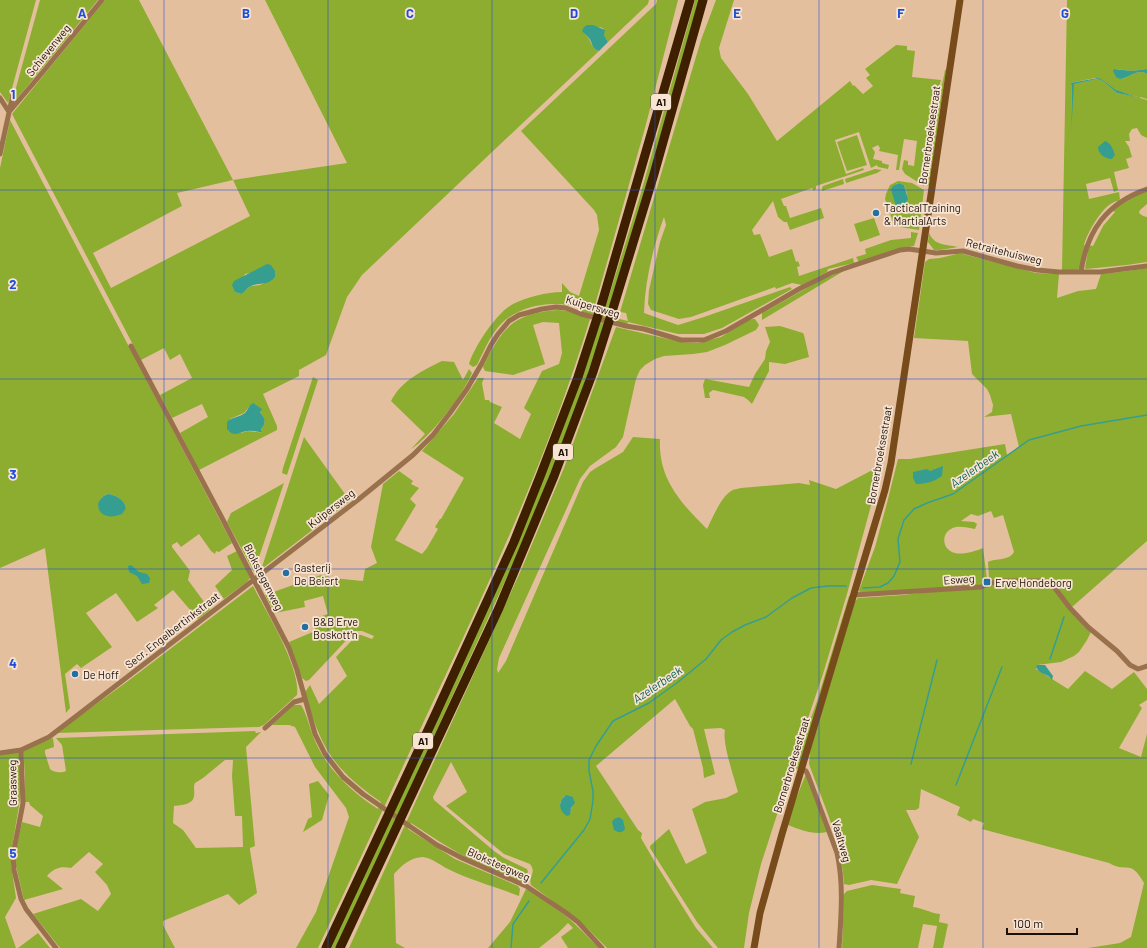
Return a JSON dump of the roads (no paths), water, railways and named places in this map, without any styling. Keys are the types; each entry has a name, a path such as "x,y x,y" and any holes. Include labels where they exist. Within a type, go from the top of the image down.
{"highway":[{"name":"A1","path":"326,948 514,542 541,474 575,383 602,303 684,18 685,0"},
{"path":"684,18 690,0"},
{"path":"692,39 702,0"},
{"name":"A1","path":"340,948 499,608 554,476 593,372 656,166 692,39 708,0"}],"main road":[{"name":"Bornerbroeksestraat","path":"754,948 760,913 885,490 892,457 960,0"}],"street":[{"name":"Schievenweg","path":"9,112 102,0"},
{"path":"0,154 13,94"},
{"path":"0,98 9,112"},
{"path":"1081,272 1087,247 1098,223 1117,204 1147,189"},
{"name":"Kuipersweg","path":"254,579 359,500 413,455 428,440 467,389 498,334 509,322 527,312 551,307 566,308 581,314 626,326 644,329 681,340 704,340 726,331 799,289 831,273 900,250 909,249 923,251"},
{"name":"Retraitehuisweg","path":"923,251 936,253 963,251 1017,266 1059,272 1112,271 1147,266"},
{"name":"Blokstegenweg","path":"131,346 289,648 315,734 325,754 350,784 381,807"},
{"name":"Secr. Engelbertinkstraat","path":"0,753 21,750 55,733 254,579"},
{"name":"Esweg","path":"854,595 972,588 981,587 996,581 1043,581 1054,587 1080,620 1117,651 1130,665 1138,669 1147,666"},
{"path":"265,728 294,702 305,699"},
{"name":"Graasweg","path":"21,750 23,803 13,855 14,870 26,909 56,948"},
{"name":"Vaaltweg","path":"802,770 808,774 838,853 841,887 839,948"},
{"name":"Bloksteegweg","path":"381,807 412,828 462,858 526,886 570,916 602,948"}],"water":[{"path":"587,25 593,25 605,30 604,35 608,42 599,51 593,47 590,39 582,31"},
{"path":"1114,69 1132,71 1147,69 1147,74 1140,72 1120,79 1116,77 1113,71"},
{"path":"1098,78 1103,80 1116,90 1137,97 1117,93 1103,81 1097,79 1074,84 1071,135 1072,85 1070,83"},
{"path":"1105,141 1110,145 1115,155 1112,159 1104,157 1098,150 1098,147"},
{"path":"899,183 904,185 908,199 903,207 899,209 895,203 891,189"},
{"path":"267,264 271,265 275,271 275,277 270,282 251,286 241,294 235,292 232,285 234,281"},
{"path":"253,403 262,409 260,412 265,422 261,429 262,432 246,431 236,434 231,433 227,429 227,422 245,413"},
{"path":"943,466 942,476 936,480 923,484 916,484 913,478 913,472 927,469 930,471"},
{"path":"108,494 114,495 122,500 126,508 122,514 107,516 102,514 99,510 99,501 102,497"},
{"path":"131,565 139,572 147,574 150,578 149,583 142,584 137,576 129,572 128,566"},
{"path":"1037,665 1045,665 1053,676 1052,680 1049,676 1038,671 1036,667"},
{"path":"566,795 573,797 575,803 571,808 570,815 567,816 564,814 560,806 563,797"},
{"path":"619,817 623,820 625,829 621,832 614,830 612,822 614,819"}],"waterway":[{"name":"Azelerbeek","path":"863,588 880,587 888,583 894,576 900,562 898,539 904,520 914,509 953,494 1029,440 1081,426 1147,415"},
{"name":"Azelerbeek","path":"541,883 584,830 590,819 593,791 589,771 589,760 596,746 613,721 649,703 678,682 706,659 721,640 732,632 766,617 792,598 811,588 846,586"},
{"path":"1050,659 1064,617"},
{"path":"911,764 937,660"},
{"path":"956,785 1002,667"},
{"name":"Azelerbeek","path":"511,948 513,924 529,901"}],"place":[{"name":"TacticalTraining & MartialArts","path":"876,213"},
{"name":"Gasterij De Beiert","path":"286,573"},
{"name":"Erve Hondeborg","path":"987,582"},
{"name":"B&B Erve Boskott'n","path":"305,627"},
{"name":"De Hoff","path":"75,674"}]}
